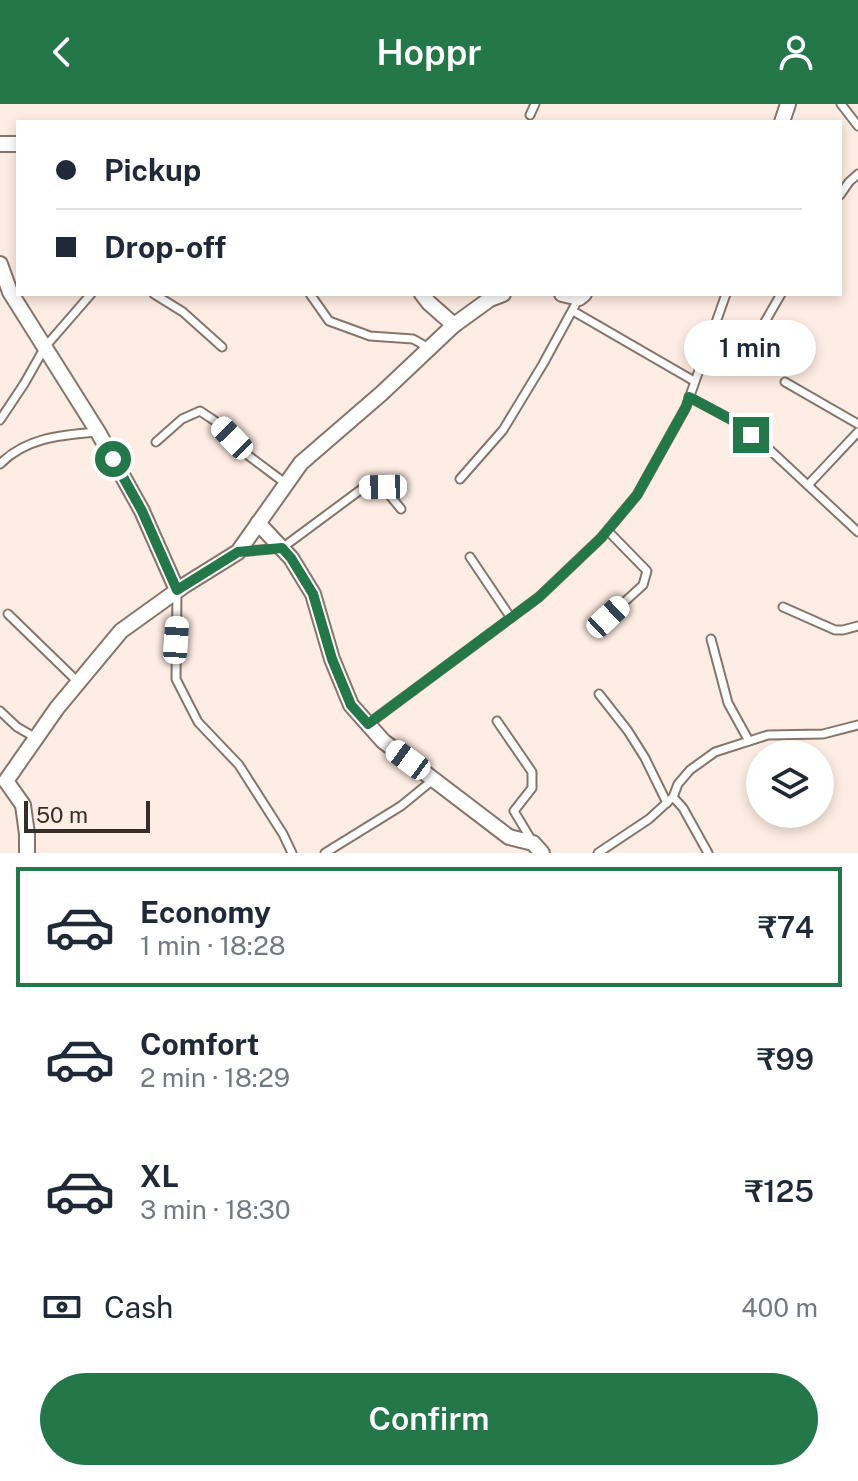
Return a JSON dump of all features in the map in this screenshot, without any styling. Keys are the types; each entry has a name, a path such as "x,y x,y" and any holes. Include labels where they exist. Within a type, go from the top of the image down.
{"street":[{"path":"1,268 10,292 98,432 142,511 177,590"},
{"path":"424,296 454,325"},
{"path":"27,853 23,805 3,785 57,708 121,631 177,590 238,552 301,463 454,325 498,296"},
{"path":"258,523 291,558 313,594 332,659 351,705 383,741 509,837 538,848"}],"lane":[{"path":"530,115 535,104"},
{"path":"841,104 858,126"},
{"path":"842,192 858,174"},
{"path":"0,420 45,347 89,296"},
{"path":"157,296 183,312 222,347"},
{"path":"311,296 329,321 370,336 413,339 429,348"},
{"path":"368,724 539,597 608,531 637,495 686,407 725,296"},
{"path":"762,327 780,296"},
{"path":"460,479 503,430 579,301 694,381"},
{"path":"785,382 858,424"},
{"path":"689,397 732,420 770,450 858,532"},
{"path":"156,442 182,419 200,411 215,421 249,456 285,483"},
{"path":"0,464 32,442 59,435 98,432"},
{"path":"808,485 858,432"},
{"path":"238,552 282,548 363,488 383,487 401,509"},
{"path":"608,531 647,571 643,585 608,617"},
{"path":"470,557 511,618"},
{"path":"177,590 176,679 198,722 239,765 292,853"},
{"path":"783,607 835,630 858,626"},
{"path":"8,614 78,682"},
{"path":"711,639 728,703 748,740"},
{"path":"599,694 628,731 670,800 683,808 708,853"},
{"path":"0,711 17,727 36,738"},
{"path":"497,721 532,772 532,788 514,811 538,848"},
{"path":"752,740 768,735 823,734 858,725"},
{"path":"598,853 649,819 670,800 690,770 715,752 746,742"},
{"path":"325,853 401,806 434,779"}],"route":[{"path":"113,459 142,511 177,590 238,552 282,548 313,594 332,659 351,705 368,724 539,597 601,538 637,495 689,397 732,420 751,435"}]}
